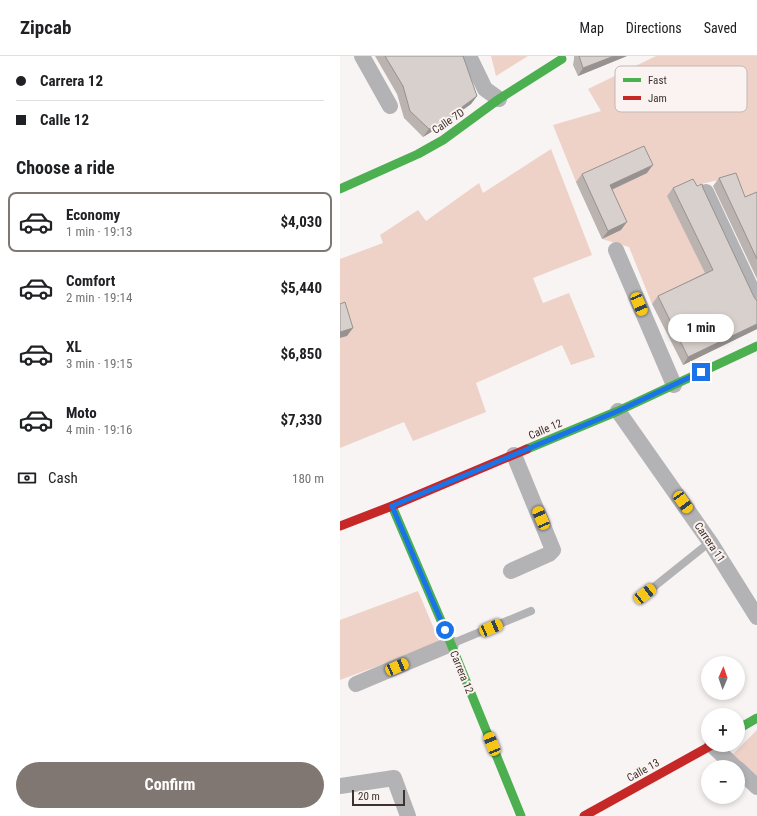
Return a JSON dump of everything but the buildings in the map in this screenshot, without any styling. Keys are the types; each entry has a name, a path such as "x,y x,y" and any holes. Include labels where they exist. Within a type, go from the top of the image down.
{"street":[{"path":"362,56 390,106"},
{"path":"469,56 485,88 499,99"},
{"name":"Calle 7D","path":"340,190 437,144 499,99 562,59"},
{"path":"706,192 757,302"},
{"path":"616,250 674,385"},
{"name":"Calle 12","path":"340,526 392,506 618,411 757,346"},
{"name":"Carrera 11","path":"618,411 710,542 757,616"},
{"path":"511,571 549,554 553,550 514,455"},
{"name":"Carrera 12","path":"392,506 521,816"},
{"path":"356,684 450,644"},
{"path":"745,725 757,718"},
{"name":"Calle 13","path":"587,815 701,751"},
{"path":"719,752 728,760"},
{"path":"745,776 757,787"},
{"path":"340,786 394,778 408,816"}],"lane":[{"path":"645,594 710,542"},
{"path":"450,644 531,611"}],"shaded area":[{"path":"491,56 528,56 496,76"},
{"path":"656,56 757,56 757,198 748,203 736,176 688,187 707,278 652,304 629,247 602,239 621,230 576,182 553,125 601,111 588,89 615,76 615,112 747,112 747,66 635,66"},
{"path":"551,149 592,255 533,278 543,303 569,293 595,357 571,365 562,345 476,383 486,412 413,441 404,422 340,448 340,338 347,335 340,312 340,259 383,243 380,235 418,210 426,221 479,183 483,193"},
{"path":"418,591 440,643 340,680 340,620"},
{"path":"757,730 757,792 745,782 745,760 727,760 735,752 745,752 745,742"}],"traffic: fast":[{"path":"340,189 418,154 443,140 499,99 562,59"},
{"path":"527,449 618,411 757,346"},
{"path":"392,506 451,644 521,816"},
{"path":"745,725 757,718"}],"traffic: jam":[{"path":"340,526 392,506 527,449"},
{"path":"584,816 701,751"}],"route":[{"path":"445,630 392,506 618,411 701,372"}]}
